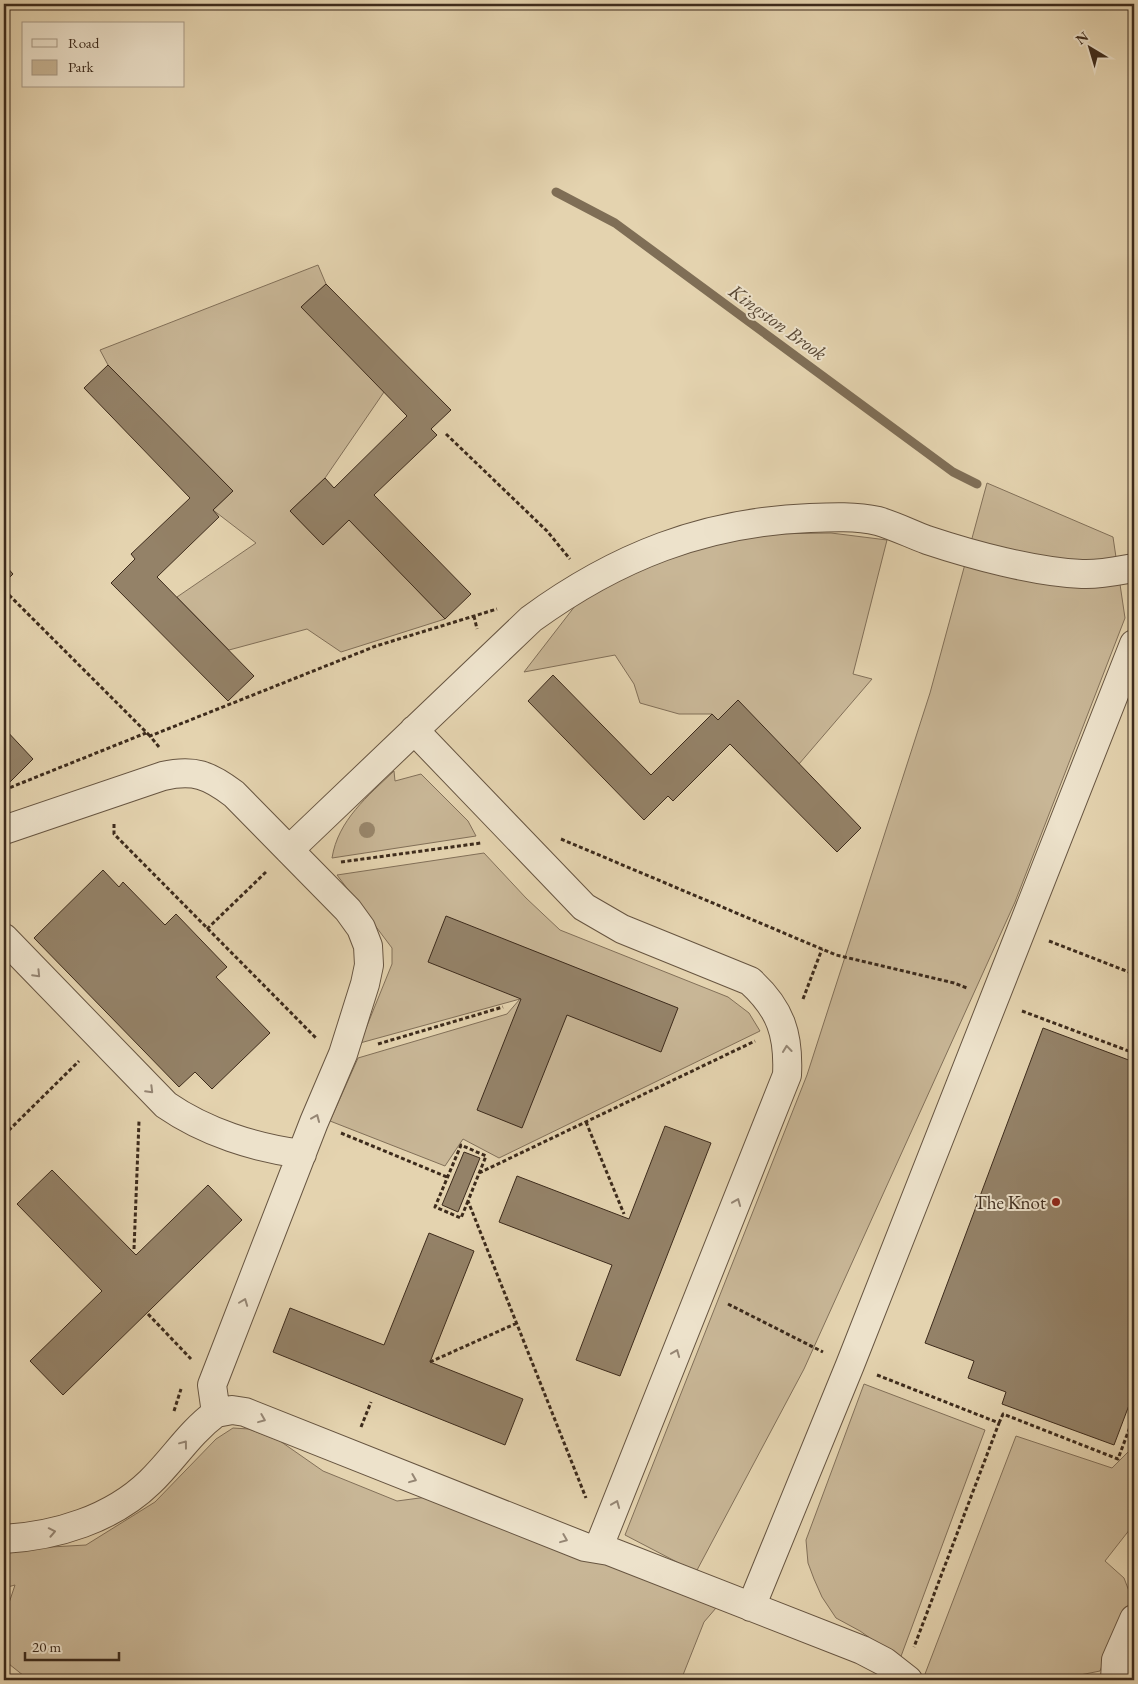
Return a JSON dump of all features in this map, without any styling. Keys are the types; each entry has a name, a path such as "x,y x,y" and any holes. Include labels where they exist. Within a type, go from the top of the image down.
{"lane":[{"path":"290,850 531,619 588,580 644,552 712,532 771,520 842,517 877,521 931,541 1043,570 1082,574 1134,568"},
{"path":"751,1606 850,1365 1134,644"},
{"path":"414,730 584,907 622,929 750,982 763,993 777,1014 788,1052 787,1075 598,1549"},
{"path":"6,825 182,772 199,774 217,781 234,794 290,850 348,910 361,928 368,946 369,965 365,984 343,1054 314,1122 212,1385 216,1414"},
{"path":"4,938 166,1105 185,1118 218,1132 280,1151 302,1154"},
{"path":"4,1547 91,1521 117,1507 149,1484 190,1435 216,1414 232,1410 245,1412 585,1547 609,1551 862,1650 885,1662 904,1677"},
{"path":"1115,1680 1116,1660 1134,1619"}],"path":[{"path":"446,434 547,531 588,580"},
{"path":"9,595 150,736 182,772"},
{"path":"150,736 376,646 506,606"},
{"path":"4,790 146,733"},
{"path":"112,794 114,834 314,1038 343,1054 503,1007"},
{"path":"558,837 836,955 954,983 995,1000"},
{"path":"316,877 332,863 487,842"},
{"path":"207,929 290,850"},
{"path":"1045,949 1049,941 1134,974"},
{"path":"801,1004 822,949"},
{"path":"1024,1001 1020,1010 1134,1053"},
{"path":"479,1174 760,1039"},
{"path":"72,1054 86,1068"},
{"path":"4,1135 79,1061"},
{"path":"133,1115 144,1125"},
{"path":"134,1249 139,1121"},
{"path":"314,1122 447,1177"},
{"path":"586,1122 624,1214"},
{"path":"460,1145 486,1156 479,1174 460,1218 434,1207 460,1145"},
{"path":"468,1201 586,1499"},
{"path":"701,1291 850,1365 999,1423"},
{"path":"148,1314 192,1361 196,1353"},
{"path":"430,1362 517,1323"},
{"path":"174,1413 174,1405 181,1388"},
{"path":"360,1432 371,1402"},
{"path":"904,1677 1003,1414 1118,1459 1134,1416"}],"green space":[{"path":"318,265 326,284 302,306 384,392 325,478 290,511 323,545 349,520 445,619 341,652 307,629 229,650 177,597 256,543 213,510 233,491 108,365 100,350"},
{"path":"987,483 1113,537 1125,618 1015,902 804,1369 696,1572 625,1535 807,1075 930,693"},
{"path":"831,533 887,540 853,674 872,679 799,764 718,720 712,714 679,714 640,703 634,684 615,655 524,672 575,606 616,566 763,534"},
{"path":"394,771 395,781 421,774 468,821 476,836 332,858 335,844 347,820 365,799"},
{"path":"484,853 526,898 560,930 728,997 749,1013 760,1031 499,1158 463,1139 445,1166 330,1121 358,1058 507,1014 520,999 360,1043 392,964 392,948 337,875"},
{"path":"864,1384 985,1430 900,1659 860,1631 836,1618 822,1597 808,1563 806,1540"},
{"path":"233,1428 249,1429 280,1441 323,1471 397,1501 427,1497 613,1566 716,1608 704,1622 681,1680 29,1680 4,1660 4,1618 15,1585 4,1588 4,1547 33,1548 86,1545 155,1502 216,1439"},
{"path":"1016,1436 1112,1468 1129,1451 1134,1442 1134,1524 1105,1561 1124,1578 1132,1599 1119,1622 1100,1671 1070,1677 1072,1680 934,1680 925,1674"}],"building":[{"path":"326,284 451,410 431,429 437,435 374,495 471,594 445,619 349,520 323,545 290,511 325,478 334,488 407,416 301,307"},
{"path":"108,365 233,491 213,510 219,517 157,577 254,676 228,701 111,583 135,559 131,554 190,498 84,388"},
{"path":"4,564 13,574 4,583"},
{"path":"553,675 651,775 712,714 718,720 738,700 861,828 837,852 730,744 673,801 668,796 644,820 528,701"},
{"path":"4,728 33,759 8,784 4,780"},
{"path":"103,870 119,887 123,882 165,925 176,914 227,967 216,977 270,1033 212,1089 195,1072 179,1087 34,938"},
{"path":"446,916 678,1008 661,1052 567,1015 522,1128 477,1110 521,999 428,962"},
{"name":"The Knot","path":"1043,1028 1134,1062 1134,1392 1114,1445 1002,1404 1006,1392 968,1378 974,1361 925,1343"},
{"path":"665,1126 711,1143 620,1376 576,1360 612,1265 499,1222 517,1176 629,1219"},
{"path":"464,1152 480,1158 458,1212 442,1205"},
{"path":"52,1170 136,1255 208,1185 242,1220 63,1395 30,1361 102,1291 17,1204"},
{"path":"429,1233 474,1251 430,1362 523,1399 505,1445 273,1352 290,1308 384,1345"}],"waterway":[{"name":"Kingston Brook","path":"556,192 615,223 953,472 977,484"}],"place":[{"name":"The Knot","path":"1056,1202"}]}
